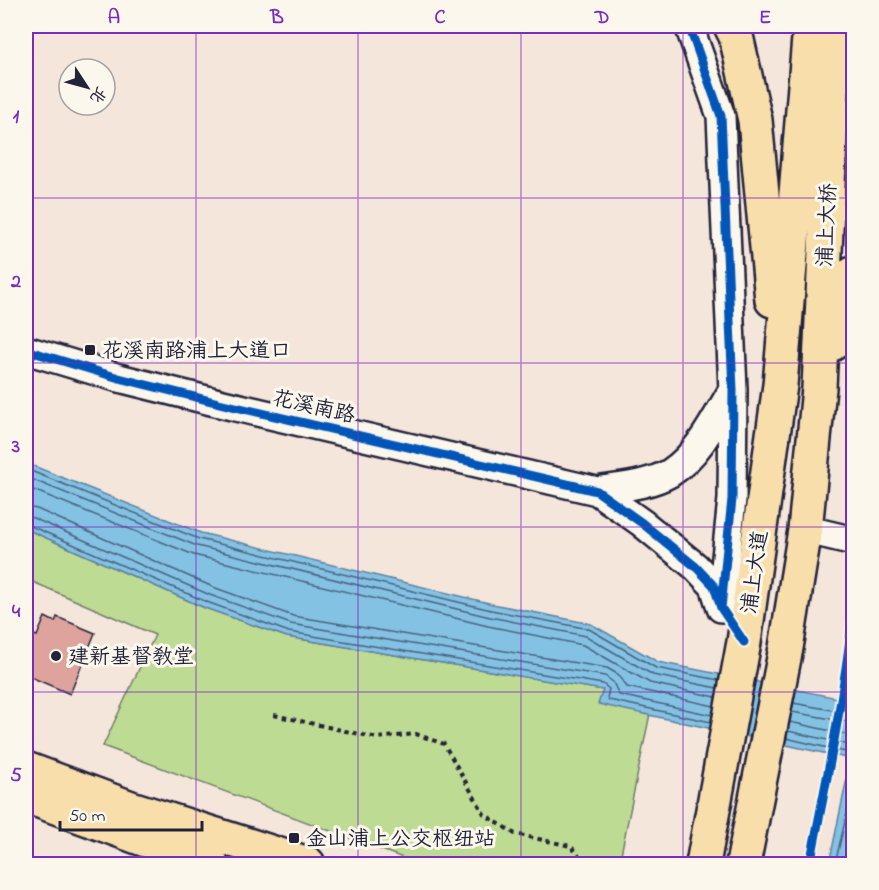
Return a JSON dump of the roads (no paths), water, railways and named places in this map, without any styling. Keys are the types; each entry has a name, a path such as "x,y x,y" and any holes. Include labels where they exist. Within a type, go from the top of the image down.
{"main road":[{"path":"731,26 736,36 755,120 780,385"},
{"path":"780,385 810,26"},
{"name":"浦上大桥","path":"819,388 835,26"},
{"path":"819,388 854,272"},
{"name":"浦上大道","path":"703,864 721,734 740,664 780,385"},
{"name":"浦上大道","path":"743,864 778,686 805,530 819,388"},
{"path":"680,864 698,782 721,734"},
{"path":"26,769 131,808 308,864"},
{"path":"26,796 211,864"}],"street":[{"path":"689,26 721,116 733,390 732,499 721,608"},
{"name":"花溪南路","path":"26,350 119,378 200,398 597,490"},
{"path":"597,490 627,486 669,473 698,447 733,390"},
{"path":"597,490 696,567 714,586 740,664"},
{"path":"816,532 854,541"}],"water":[{"path":"26,463 201,533 493,604 591,624 658,662 853,701 853,864 829,864 851,759 598,704 603,690 287,637 205,608 26,529"}],"place":[{"name":"花溪南路浦上大道口","path":"90,350"},
{"name":"建新基督教堂","path":"56,656"},
{"name":"金山浦上公交枢纽站","path":"294,838"}]}
